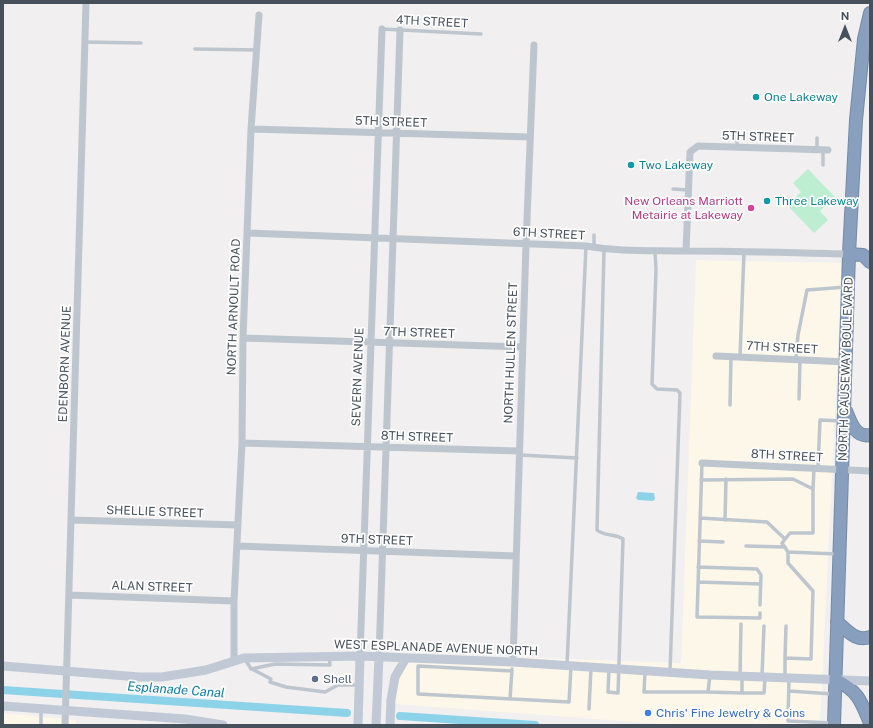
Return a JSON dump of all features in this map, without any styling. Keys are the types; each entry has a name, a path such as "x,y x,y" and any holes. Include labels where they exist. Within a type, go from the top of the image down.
{"highway":[{"name":"NORTH CAUSEWAY BOULEVARD","path":"834,724 847,362 849,254 860,73 864,39 870,13"},
{"path":"849,254 863,255 870,262"},
{"path":"845,408 853,427 859,434 870,435"},
{"path":"837,622 852,636 861,640 870,637"},
{"path":"836,680 853,690 860,698 870,723"}],"main road":[{"name":"WEST ESPLANADE AVENUE NORTH","path":"3,666 68,675 162,677 206,670 244,658 301,660 329,656 360,656 406,658 462,664 569,666 710,675 870,681"},
{"name":"SEVERN AVENUE","path":"358,725 360,656"},
{"path":"376,725 379,657"},
{"path":"390,725 391,700 395,677 406,658"},
{"path":"3,706 185,719 224,725"}],"street":[{"name":"EDENBORN AVENUE","path":"65,725 68,675 86,3"},
{"name":"NORTH ARNOULT ROAD","path":"234,660 234,601 242,443 243,338 251,129 259,15"},
{"name":"SEVERN AVENUE","path":"360,656 382,29"},
{"path":"379,657 400,30"},
{"name":"NORTH HULLEN STREET","path":"513,666 522,347 534,45"},
{"name":"5TH STREET","path":"251,129 530,137"},
{"name":"5TH STREET","path":"688,190 690,152 698,146 822,150"},
{"path":"686,251 688,190"},
{"name":"6TH STREET","path":"248,233 586,246 604,250 654,252 686,251 849,254"},
{"name":"7TH STREET","path":"243,338 522,347"},
{"name":"7TH STREET","path":"716,356 847,362"},
{"name":"8TH STREET","path":"242,443 368,446 519,453"},
{"name":"8TH STREET","path":"702,463 870,472"},
{"name":"SHELLIE STREET","path":"72,520 238,526"},
{"name":"9TH STREET","path":"237,546 516,556"},
{"name":"ALAN STREET","path":"69,595 234,601"}],"lane":[{"name":"4TH STREET","path":"382,29 481,34"},
{"path":"85,42 141,43"},
{"path":"195,50 257,50"},
{"path":"737,131 737,147"},
{"path":"817,138 822,150 823,165"},
{"path":"673,189 688,190"},
{"path":"594,235 594,248"},
{"path":"462,664 418,666 418,694 569,702 569,666 586,246"},
{"path":"604,250 597,530 601,534 617,535 623,539 620,669 618,693 608,692 609,668"},
{"path":"654,252 656,269 652,384 657,389 677,390 680,393 670,672"},
{"path":"740,357 744,252"},
{"path":"799,399 798,335 807,290 849,287"},
{"path":"730,405 731,356"},
{"path":"786,658 811,659 813,591 788,563 788,552 782,543 790,533 813,533 813,489 820,420 844,421"},
{"path":"519,453 577,458"},
{"path":"702,463 697,617 760,618 760,613"},
{"path":"701,480 726,478 793,479 813,489"},
{"path":"725,520 726,478"},
{"path":"700,518 767,522 785,539"},
{"path":"699,541 724,542"},
{"path":"746,546 785,547"},
{"path":"788,552 839,554"},
{"path":"698,567 757,569 761,575 760,605"},
{"path":"698,582 761,584"},
{"path":"741,624 742,693"},
{"path":"645,671 644,692 764,693 764,626"},
{"path":"786,626 786,658 789,691 788,721 834,724"},
{"path":"244,658 252,669 271,679 270,682 286,688 325,692 338,685 359,686"},
{"path":"252,669 275,660"},
{"path":"510,699 513,666"},
{"path":"588,709 591,667"},
{"path":"708,692 710,675"},
{"path":"789,691 835,694"},
{"path":"41,709 41,725"}],"shaded area":[{"path":"696,260 842,263 820,725 675,725 395,704 397,653 681,663"},
{"path":"3,713 76,720 76,725 3,725"}],"green space":[{"path":"808,169 835,197 820,211 828,220 814,233 787,205 801,192 793,183"}],"water":[{"path":"638,492 654,493 655,499 653,501 638,500 636,498"}],"waterway":[{"name":"Esplanade Canal","path":"3,690 347,713"},
{"name":"Esplanade Canal","path":"400,716 535,725"}],"place":[{"name":"One Lakeway","path":"756,97"},
{"name":"Two Lakeway","path":"631,165"},
{"name":"Three Lakeway","path":"767,201"},
{"name":"New Orleans Marriott Metairie at Lakeway","path":"751,208"},
{"name":"Shell","path":"315,679"},
{"name":"Chris' Fine Jewelry & Coins","path":"648,713"}]}
